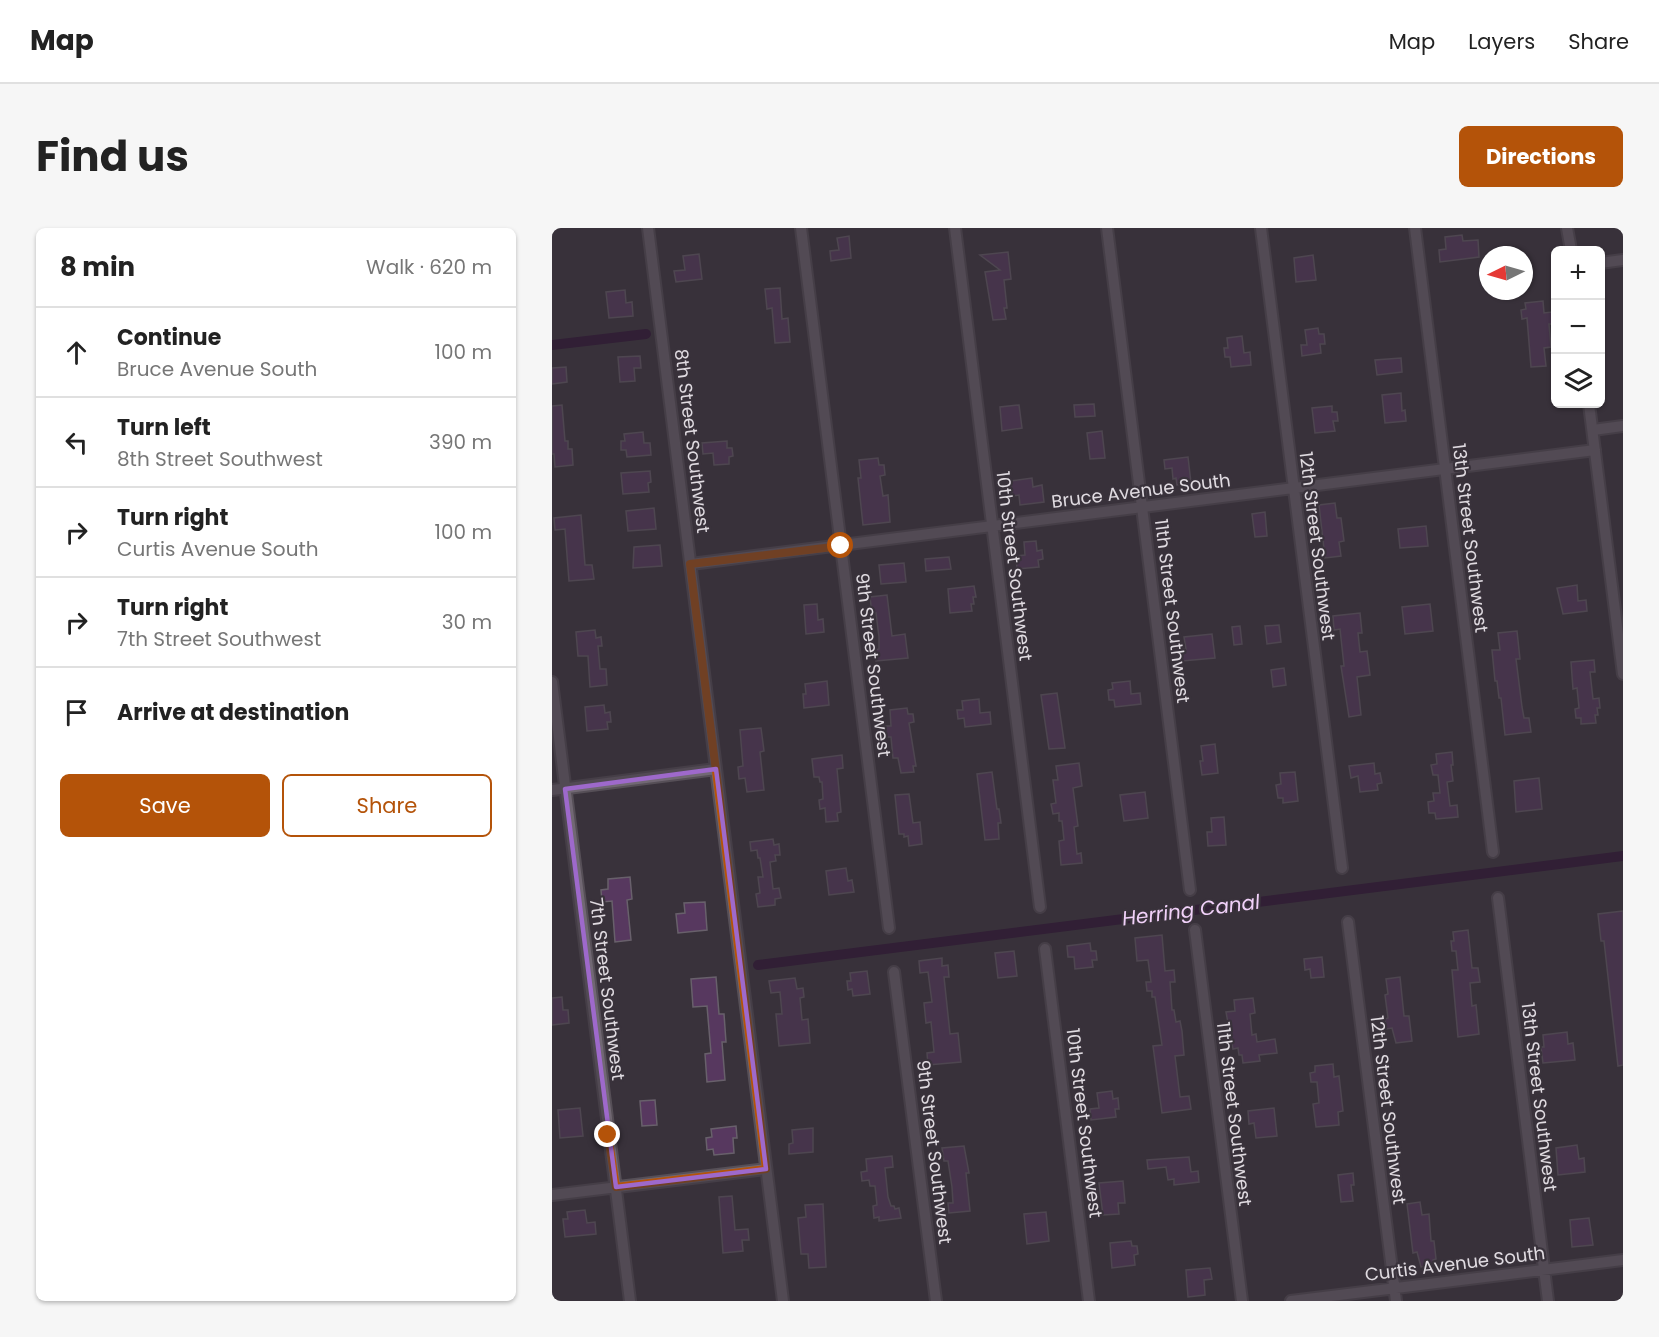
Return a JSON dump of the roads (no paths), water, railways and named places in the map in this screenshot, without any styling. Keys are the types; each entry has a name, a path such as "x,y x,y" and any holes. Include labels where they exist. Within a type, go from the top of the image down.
{"street":[{"name":"8th Street Southwest","path":"648,228 783,1301"},
{"name":"9th Street Southwest","path":"801,228 889,928"},
{"name":"10th Street Southwest","path":"955,228 1040,907"},
{"name":"11th Street Southwest","path":"1107,228 1190,890"},
{"name":"12th Street Southwest","path":"1261,228 1342,868"},
{"name":"13th Street Southwest","path":"1415,228 1493,852"},
{"path":"1567,228 1570,246"},
{"path":"1605,262 1623,260"},
{"path":"1590,408 1618,592 1623,674"},
{"path":"1593,430 1623,426"},
{"name":"Bruce Avenue South","path":"690,564 1595,450"},
{"name":"7th Street Southwest","path":"552,681 630,1301"},
{"path":"552,790 716,770"},
{"name":"13th Street Southwest","path":"1498,898 1548,1301"},
{"name":"12th Street Southwest","path":"1348,922 1396,1301"},
{"name":"11th Street Southwest","path":"1195,930 1242,1301"},
{"name":"10th Street Southwest","path":"1045,949 1089,1301"},
{"name":"9th Street Southwest","path":"894,972 936,1301"},
{"path":"552,1195 766,1169"},
{"name":"Curtis Avenue South","path":"1291,1301 1623,1260"}],"waterway":[{"path":"552,345 646,334"},
{"name":"Herring Canal","path":"758,965 1623,856"}]}
